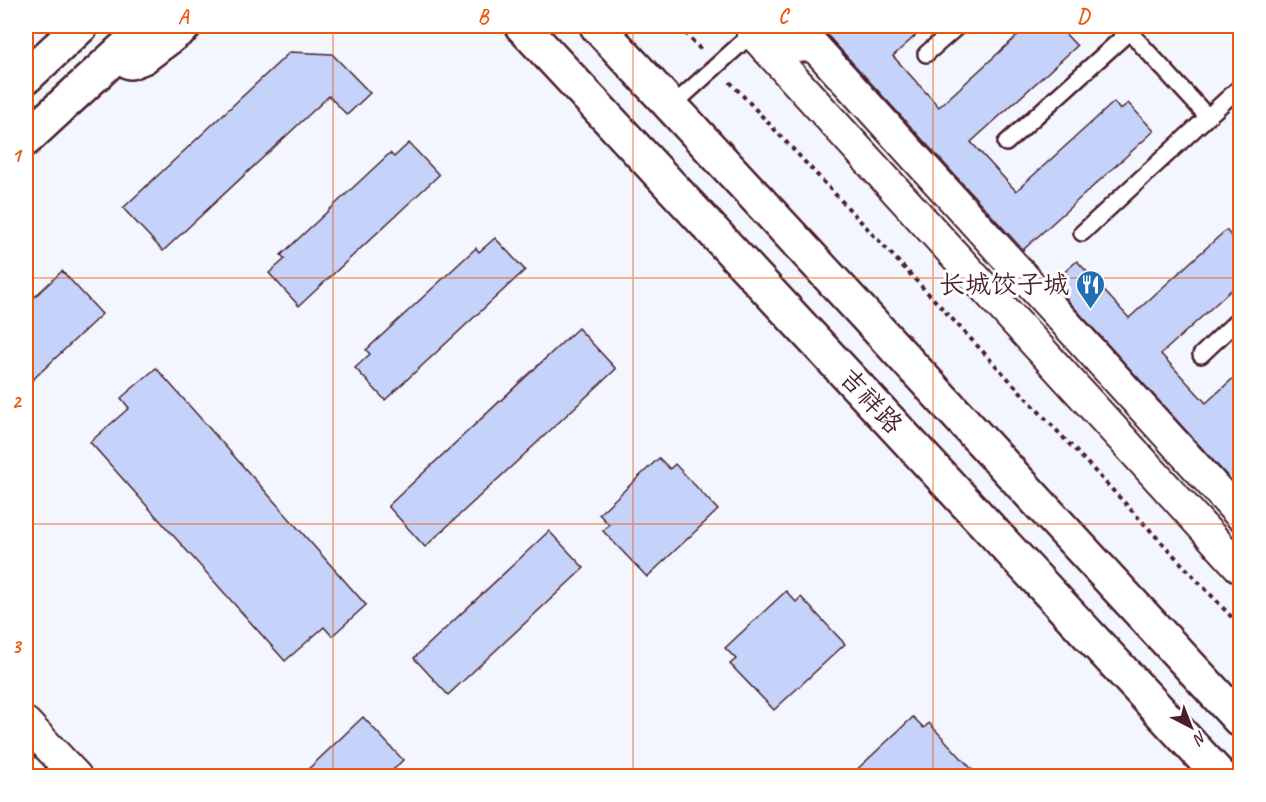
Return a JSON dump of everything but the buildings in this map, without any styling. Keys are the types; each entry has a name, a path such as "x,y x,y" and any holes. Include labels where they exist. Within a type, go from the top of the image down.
{"main road":[{"path":"26,139 148,26"},
{"path":"102,67 124,65 143,57 184,26"},
{"path":"500,26 532,36"},
{"path":"597,26 1240,720"},
{"path":"26,77 76,28"},
{"name":"吉祥路","path":"532,36 1220,777"}],"street":[{"path":"761,28 790,47 814,46 1240,515"},
{"path":"761,28 1240,568"},
{"path":"26,723 76,777"},
{"path":"26,770 32,777"}],"lane":[{"path":"926,54 958,26"},
{"path":"672,106 761,28"},
{"path":"1006,143 1127,28 1208,117"},
{"path":"1082,233 1240,87"},
{"path":"1201,355 1240,318"}],"path":[{"path":"679,26 1240,626"}],"place":[{"name":"长城饺子城","path":"1090,310"}]}
